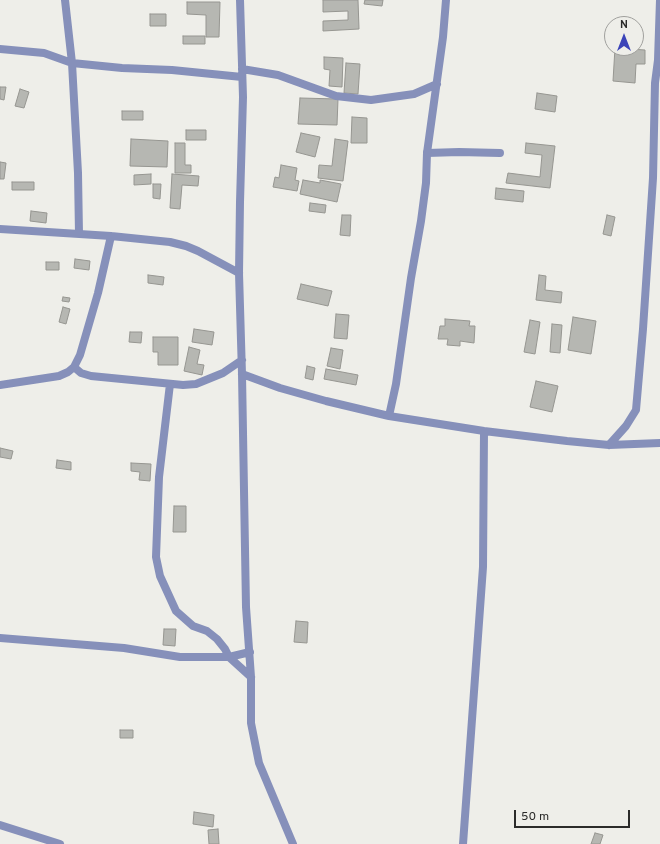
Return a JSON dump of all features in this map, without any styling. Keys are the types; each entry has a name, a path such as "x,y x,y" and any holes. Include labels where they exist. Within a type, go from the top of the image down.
{"street":[{"path":"66,0 72,63 78,173 79,234"},
{"path":"240,0 243,97 239,273 246,607 252,677 251,723 255,748 260,763 293,844"},
{"path":"389,416 396,384 411,278 421,221 426,183 427,153 437,84 446,0"},
{"path":"609,445 626,426 636,410 653,178 658,84 660,0"},
{"path":"0,49 44,53 72,63 122,68 278,76 336,96 370,100 414,94 437,84"},
{"path":"427,153 500,153"},
{"path":"0,229 111,236 170,242 186,246 239,273"},
{"path":"0,384 59,376 68,372 74,367 80,355 98,293 111,236"},
{"path":"74,367 81,373 91,376 183,386 196,384 223,373 242,360"},
{"path":"242,374 280,388 389,416 484,431 567,441 609,445 660,443"},
{"path":"170,384 159,477 156,557 160,576 176,612 193,626 207,631 217,639 225,650 228,658 252,677"},
{"path":"463,844 483,567 484,431"},
{"path":"0,638 124,648 180,657 228,658 250,652"},
{"path":"0,825 55,843"}],"building":[{"path":"323,0 358,0 359,29 323,31 323,21 348,20 348,11 323,12"},
{"path":"365,0 383,0 382,6 364,4"},
{"path":"187,2 220,2 219,37 206,37 206,15 187,14"},
{"path":"150,14 166,14 166,26 150,26"},
{"path":"183,36 205,36 205,44 183,44"},
{"path":"645,50 645,64 636,64 635,83 613,81 615,56 644,56"},
{"path":"324,57 343,58 342,87 329,86 330,70 324,69"},
{"path":"346,63 360,64 358,94 344,93"},
{"path":"0,87 6,87 4,100 0,99"},
{"path":"20,89 29,92 24,108 15,106"},
{"path":"537,93 557,96 555,112 535,109"},
{"path":"300,98 338,99 337,125 298,124"},
{"path":"122,111 143,111 143,120 122,120"},
{"path":"352,117 367,118 367,143 351,143"},
{"path":"186,130 206,130 206,140 186,140"},
{"path":"301,133 320,137 315,157 296,152"},
{"path":"131,139 168,141 167,167 130,166"},
{"path":"335,139 348,141 343,181 318,178 319,165 332,166"},
{"path":"175,143 185,143 185,165 191,165 191,173 175,173"},
{"path":"526,143 555,146 550,188 506,183 508,173 540,177 542,155 525,153"},
{"path":"0,162 6,163 4,179 0,179"},
{"path":"281,165 297,168 295,180 299,181 297,191 273,187 275,177 279,178"},
{"path":"151,174 151,184 134,185 134,175"},
{"path":"172,174 199,176 198,186 182,185 180,209 170,208"},
{"path":"303,180 320,183 320,180 341,184 337,202 300,194"},
{"path":"12,182 34,182 34,190 12,190"},
{"path":"153,184 161,184 160,199 153,198"},
{"path":"496,188 524,191 523,202 495,199"},
{"path":"310,203 326,205 325,213 309,211"},
{"path":"31,211 47,213 46,223 30,221"},
{"path":"342,215 351,215 350,236 340,235"},
{"path":"607,215 615,217 611,236 603,234"},
{"path":"75,259 90,261 89,270 74,268"},
{"path":"46,262 59,262 59,270 46,270"},
{"path":"148,275 164,277 163,285 148,283"},
{"path":"539,275 546,276 545,290 562,292 561,303 536,300"},
{"path":"301,284 332,291 328,306 297,299"},
{"path":"63,297 70,298 69,302 62,301"},
{"path":"63,307 70,309 66,324 59,322"},
{"path":"336,314 349,315 347,339 334,338"},
{"path":"573,317 596,321 591,354 568,350"},
{"path":"445,319 470,321 469,326 475,326 474,343 460,341 460,346 447,345 448,339 438,339 440,326 445,326"},
{"path":"530,320 540,322 535,354 524,352"},
{"path":"552,324 562,325 560,353 550,352"},
{"path":"194,329 214,332 212,345 192,342"},
{"path":"130,332 142,332 141,343 129,342"},
{"path":"153,337 178,337 178,365 158,365 158,352 153,352"},
{"path":"189,347 200,350 197,364 204,365 202,375 184,371"},
{"path":"331,348 343,350 340,369 327,366"},
{"path":"307,366 315,368 313,380 305,378"},
{"path":"326,369 358,375 356,385 324,379"},
{"path":"536,381 558,386 552,412 530,407"},
{"path":"0,448 13,451 11,459 0,457"},
{"path":"57,460 71,462 71,470 56,468"},
{"path":"131,463 151,464 150,481 139,480 140,472 131,471"},
{"path":"174,506 186,506 186,532 173,532"},
{"path":"296,621 308,622 307,643 294,642"},
{"path":"164,629 176,629 175,646 163,645"},
{"path":"120,730 133,730 133,738 120,738"},
{"path":"194,812 214,815 213,827 193,824"},
{"path":"218,829 219,844 209,844 208,830"},
{"path":"595,833 603,835 600,844 591,844"}]}
